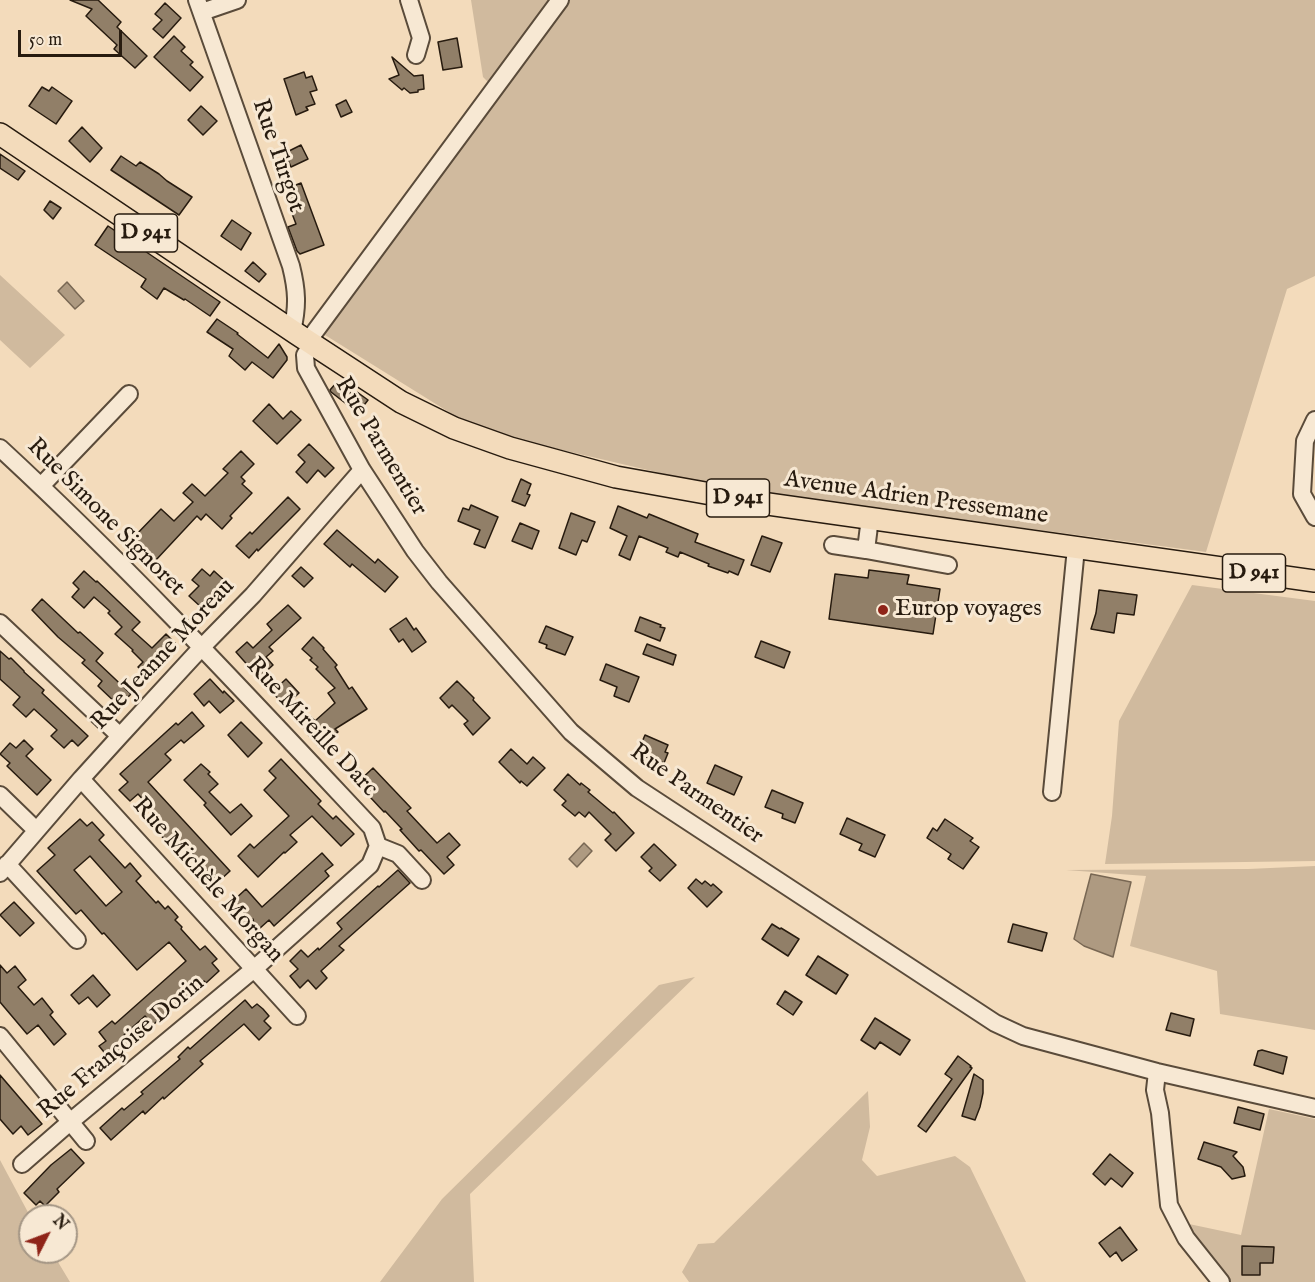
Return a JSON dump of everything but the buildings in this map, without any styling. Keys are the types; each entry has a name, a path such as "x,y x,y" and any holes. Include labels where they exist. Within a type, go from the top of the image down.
{"main road":[{"name":"D 941","path":"0,134 304,338"},
{"name":"Avenue Adrien Pressemane","path":"304,338 401,402 454,428 510,448 616,477 761,503 1315,581"}],"street":[{"path":"200,6 237,0"},
{"path":"409,0 421,38 416,55"},
{"path":"304,338 560,0"},
{"name":"Rue Turgot","path":"200,6 291,266 297,295 296,311 304,338"},
{"name":"Rue Parmentier","path":"304,338 306,368 362,470 415,551 439,582 571,732 637,788 996,1023 1023,1036 1157,1072 1315,1108"},
{"path":"41,486 129,394"},
{"path":"1315,420 1305,441 1302,494 1315,517"},
{"name":"Rue Simone Signoret","path":"0,448 202,647"},
{"name":"Rue Jeanne Moreau","path":"4,868 120,736 253,595 362,470"},
{"path":"866,550 870,518"},
{"path":"833,545 948,565"},
{"path":"1053,792 1076,548"},
{"path":"0,623 120,736"},
{"name":"Rue Mireille Darc","path":"202,647 372,828 378,846"},
{"name":"Rue Michèle Morgan","path":"81,779 297,1016"},
{"path":"0,795 36,830"},
{"path":"254,969 370,865 378,846 398,854 422,880"},
{"path":"4,868 77,940"},
{"name":"Rue Françoise Dorin","path":"22,1164 254,969"},
{"path":"0,1036 86,1141"},
{"path":"1157,1072 1155,1090 1160,1113 1168,1205 1186,1238 1221,1282"}],"shaded area":[{"path":"471,0 553,0 491,85 483,77"},
{"path":"566,0 1315,0 1315,276 1287,289 1206,552 729,489 515,439 468,424 325,335 327,325"},
{"path":"0,275 65,335 30,368 0,340"},
{"path":"67,282 84,301 75,309 58,291"},
{"path":"1192,585 1315,601 1315,861 1105,864 1112,816 1119,721"},
{"path":"584,843 592,851 577,867 569,859"},
{"path":"1315,866 1315,1030 1220,1014 1217,971 1130,946 1146,876 1066,870 1248,869"},
{"path":"1091,874 1131,882 1113,957 1084,946 1074,939"},
{"path":"695,977 470,1194 474,1282 380,1282 442,1199 659,985"},
{"path":"868,1091 870,1127 862,1160 877,1176 955,1156 970,1167 1026,1282 689,1282 682,1272 698,1244 714,1243"},
{"path":"1269,1109 1315,1119 1315,1282 1230,1282 1198,1240 1189,1224 1241,1235"},
{"path":"0,1160 24,1204 18,1204 18,1264 59,1264 70,1282 0,1282"}],"place":[{"name":"Europ voyages","path":"883,610"}]}
